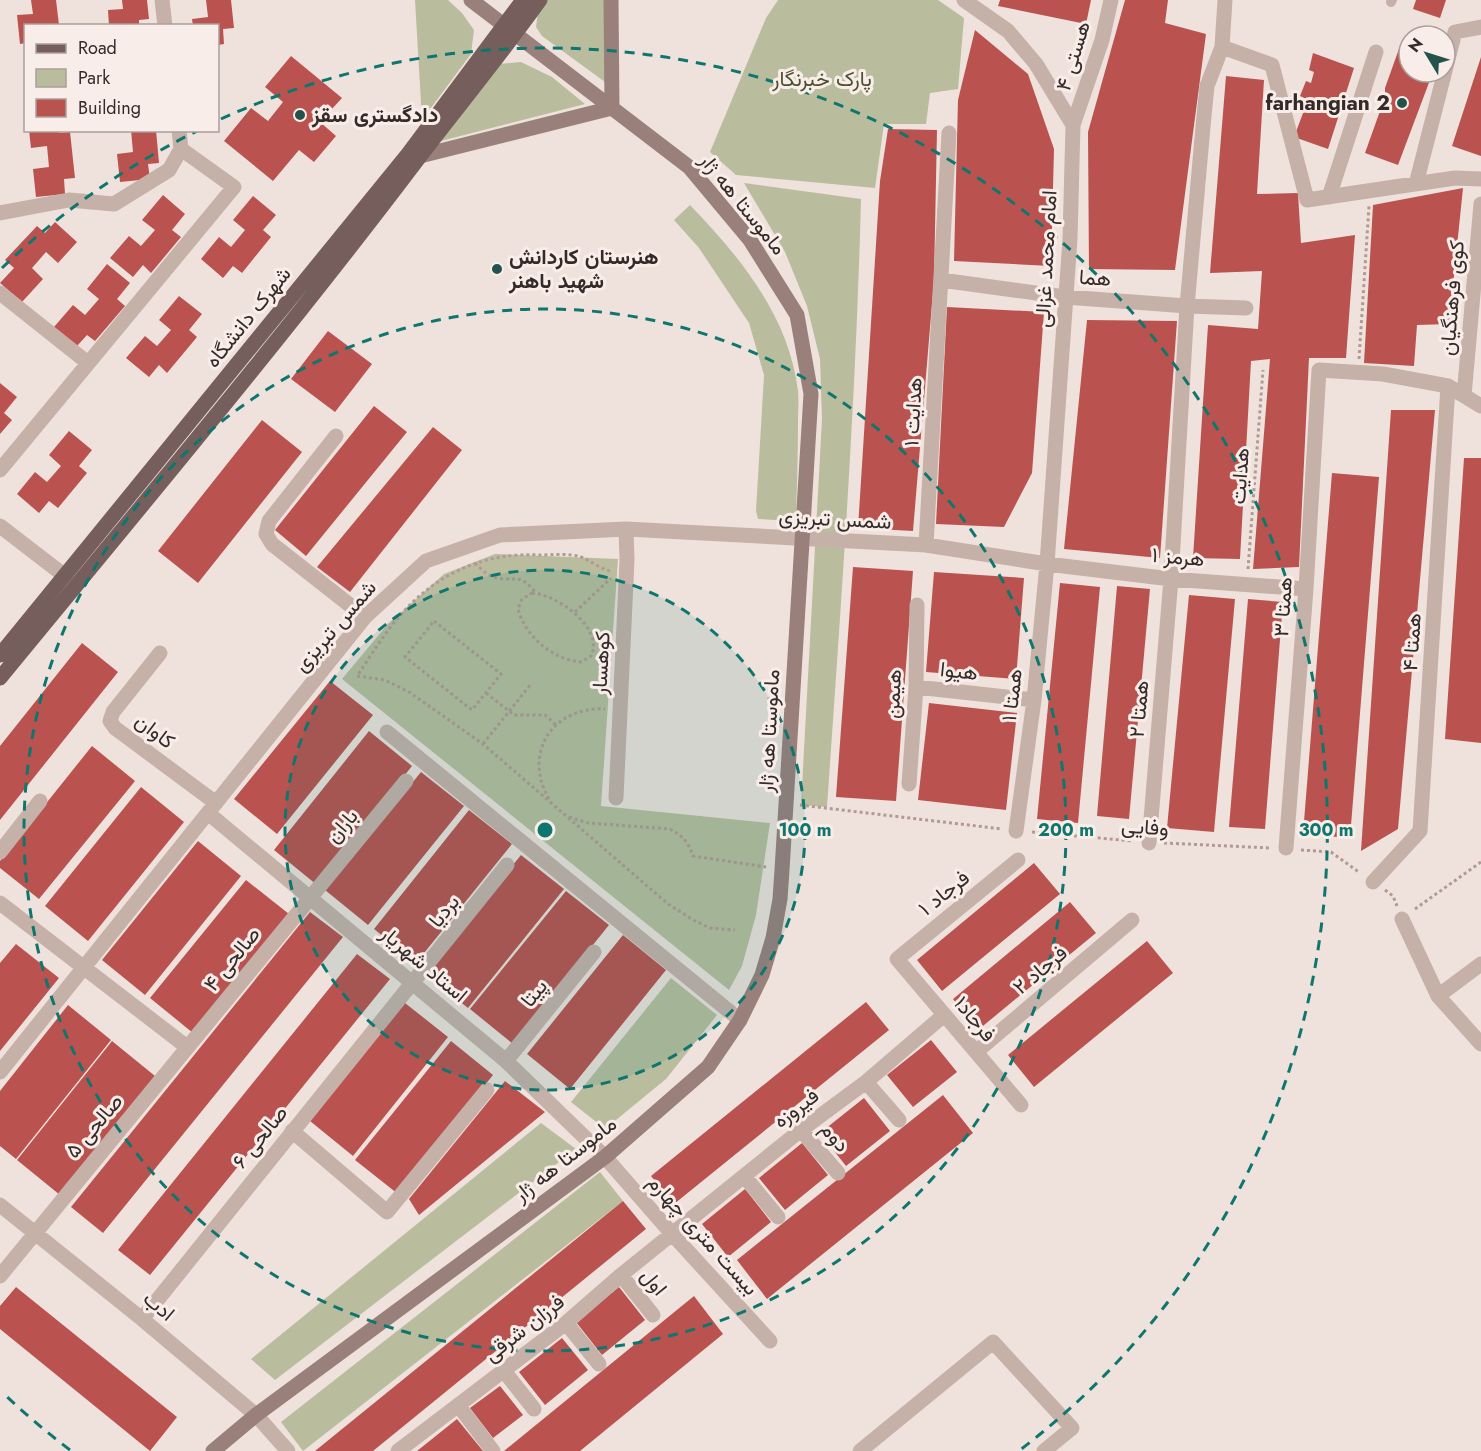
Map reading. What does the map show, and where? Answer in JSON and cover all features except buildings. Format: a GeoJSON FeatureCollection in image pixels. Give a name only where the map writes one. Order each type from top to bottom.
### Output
{"type":"FeatureCollection","features":[{"type":"Feature","properties":{"kind":"main road","name":"ماموستا هه ژار"},"geometry":{"type":"LineString","coordinates":[[213,1451],[256,1415],[605,1157],[708,1066],[740,1020],[762,975],[773,938],[780,899],[811,394],[797,315],[750,240],[689,167],[471,0]]}},
{"type":"Feature","properties":{"kind":"main road","name":"شهرک دانشگاه"},"geometry":{"type":"LineString","coordinates":[[0,656],[414,155],[511,29],[523,0]]}},
{"type":"Feature","properties":{"kind":"main road"},"geometry":{"type":"LineString","coordinates":[[511,29],[540,0]]}},
{"type":"Feature","properties":{"kind":"main road"},"geometry":{"type":"LineString","coordinates":[[0,678],[243,382],[414,155],[612,108],[611,0]]}},
{"type":"Feature","properties":{"kind":"street"},"geometry":{"type":"LineString","coordinates":[[162,0],[165,24]]}},
{"type":"Feature","properties":{"kind":"street"},"geometry":{"type":"LineString","coordinates":[[964,0],[981,5],[1008,31],[1036,64],[1073,125]]}},
{"type":"Feature","properties":{"kind":"street","name":"هستی ۴"},"geometry":{"type":"LineString","coordinates":[[1073,125],[1102,40],[1111,0]]}},
{"type":"Feature","properties":{"kind":"street","name":"همتا ۲"},"geometry":{"type":"LineString","coordinates":[[1149,843],[1171,579],[1186,306],[1207,86],[1222,47],[1225,0]]}},
{"type":"Feature","properties":{"kind":"street"},"geometry":{"type":"LineString","coordinates":[[1416,184],[1454,44],[1455,32],[1481,27]]}},
{"type":"Feature","properties":{"kind":"street"},"geometry":{"type":"LineString","coordinates":[[1222,47],[1272,65],[1307,200],[1455,178],[1481,179]]}},
{"type":"Feature","properties":{"kind":"street"},"geometry":{"type":"LineString","coordinates":[[1329,197],[1376,52]]}},
{"type":"Feature","properties":{"kind":"street","name":"امام محمد غزالی"},"geometry":{"type":"LineString","coordinates":[[1047,564],[1070,238],[1073,125]]}},
{"type":"Feature","properties":{"kind":"street"},"geometry":{"type":"LineString","coordinates":[[0,213],[69,200],[114,204],[169,170],[182,149],[179,132]]}},
{"type":"Feature","properties":{"kind":"street","name":"هدایت ۱"},"geometry":{"type":"LineString","coordinates":[[926,545],[949,133]]}},
{"type":"Feature","properties":{"kind":"street"},"geometry":{"type":"LineString","coordinates":[[0,470],[234,187],[182,149]]}},
{"type":"Feature","properties":{"kind":"street","name":"کوی فرهنگیان"},"geometry":{"type":"LineString","coordinates":[[1464,396],[1481,204]]}},
{"type":"Feature","properties":{"kind":"street","name":"هما"},"geometry":{"type":"LineString","coordinates":[[942,280],[1065,297],[1246,308]]}},
{"type":"Feature","properties":{"kind":"street"},"geometry":{"type":"LineString","coordinates":[[0,293],[88,363]]}},
{"type":"Feature","properties":{"kind":"street","name":"همتا ۳"},"geometry":{"type":"LineString","coordinates":[[1286,848],[1306,589],[1319,370],[1359,372]]}},
{"type":"Feature","properties":{"kind":"street"},"geometry":{"type":"LineString","coordinates":[[1359,372],[1448,386],[1481,406]]}},
{"type":"Feature","properties":{"kind":"street","name":"همتا ۴"},"geometry":{"type":"LineString","coordinates":[[1373,882],[1420,831],[1448,386]]}},
{"type":"Feature","properties":{"kind":"street"},"geometry":{"type":"LineString","coordinates":[[336,436],[269,521],[266,534],[272,544],[365,617]]}},
{"type":"Feature","properties":{"kind":"street"},"geometry":{"type":"LineString","coordinates":[[0,526],[65,576]]}},
{"type":"Feature","properties":{"kind":"street","name":"شمس تبریزی"},"geometry":{"type":"LineString","coordinates":[[0,1072],[365,617],[426,561],[500,535],[626,529],[926,545],[1047,564]]}},
{"type":"Feature","properties":{"kind":"street","name":"کوهسار"},"geometry":{"type":"LineString","coordinates":[[616,798],[627,560],[626,529]]}},
{"type":"Feature","properties":{"kind":"street","name":"هرمز ۱"},"geometry":{"type":"LineString","coordinates":[[1047,564],[1171,579],[1306,589]]}},
{"type":"Feature","properties":{"kind":"street","name":"همتا ۱"},"geometry":{"type":"LineString","coordinates":[[1016,831],[1034,700],[1047,564]]}},
{"type":"Feature","properties":{"kind":"street","name":"هیمن"},"geometry":{"type":"LineString","coordinates":[[909,784],[916,687],[917,605]]}},
{"type":"Feature","properties":{"kind":"street","name":"کاوان"},"geometry":{"type":"LineString","coordinates":[[160,653],[113,712],[110,721],[212,808]]}},
{"type":"Feature","properties":{"kind":"street","name":"هیوا"},"geometry":{"type":"LineString","coordinates":[[916,687],[1034,700]]}},
{"type":"Feature","properties":{"kind":"street"},"geometry":{"type":"LineString","coordinates":[[387,732],[740,1020]]}},
{"type":"Feature","properties":{"kind":"street","name":"باران"},"geometry":{"type":"LineString","coordinates":[[310,897],[406,781]]}},
{"type":"Feature","properties":{"kind":"street"},"geometry":{"type":"LineString","coordinates":[[0,852],[39,801]]}},
{"type":"Feature","properties":{"kind":"street","name":"استاد شهریار"},"geometry":{"type":"LineString","coordinates":[[212,808],[310,897],[506,1061],[605,1157]]}},
{"type":"Feature","properties":{"kind":"street","name":"فرجاد ۱"},"geometry":{"type":"LineString","coordinates":[[897,959],[1018,860]]}},
{"type":"Feature","properties":{"kind":"street","name":"بردیا"},"geometry":{"type":"LineString","coordinates":[[414,982],[507,865]]}},
{"type":"Feature","properties":{"kind":"street","name":"صالحی ۴"},"geometry":{"type":"LineString","coordinates":[[187,1047],[310,897]]}},
{"type":"Feature","properties":{"kind":"street"},"geometry":{"type":"LineString","coordinates":[[0,903],[187,1047]]}},
{"type":"Feature","properties":{"kind":"street"},"geometry":{"type":"LineString","coordinates":[[1402,919],[1438,996],[1481,1044]]}},
{"type":"Feature","properties":{"kind":"street","name":"فرجاد ۲"},"geometry":{"type":"LineString","coordinates":[[976,1053],[1131,920]]}},
{"type":"Feature","properties":{"kind":"street","name":"پیتا"},"geometry":{"type":"LineString","coordinates":[[506,1061],[594,952]]}},
{"type":"Feature","properties":{"kind":"street","name":"فرجاد۱"},"geometry":{"type":"LineString","coordinates":[[897,959],[1021,1105]]}},
{"type":"Feature","properties":{"kind":"street"},"geometry":{"type":"LineString","coordinates":[[1438,996],[1481,964]]}},
{"type":"Feature","properties":{"kind":"street","name":"صالحی ۶"},"geometry":{"type":"LineString","coordinates":[[142,1319],[414,982]]}},
{"type":"Feature","properties":{"kind":"street","name":"فیروزه"},"geometry":{"type":"LineString","coordinates":[[673,1235],[801,1130],[866,1082],[944,1015]]}},
{"type":"Feature","properties":{"kind":"street","name":"صالحی ۵"},"geometry":{"type":"LineString","coordinates":[[0,1276],[187,1047]]}},
{"type":"Feature","properties":{"kind":"street"},"geometry":{"type":"LineString","coordinates":[[866,1082],[899,1120]]}},
{"type":"Feature","properties":{"kind":"street"},"geometry":{"type":"LineString","coordinates":[[292,1131],[387,1212],[487,1089]]}},
{"type":"Feature","properties":{"kind":"street","name":"دوم"},"geometry":{"type":"LineString","coordinates":[[801,1130],[838,1173]]}},
{"type":"Feature","properties":{"kind":"street","name":"بیست متری چهارم"},"geometry":{"type":"LineString","coordinates":[[605,1157],[770,1341]]}},
{"type":"Feature","properties":{"kind":"street"},"geometry":{"type":"LineString","coordinates":[[744,1176],[778,1217]]}},
{"type":"Feature","properties":{"kind":"street","name":"ادب"},"geometry":{"type":"LineString","coordinates":[[0,1205],[142,1319],[256,1415],[288,1451]]}},
{"type":"Feature","properties":{"kind":"street","name":"فرزان شرقی"},"geometry":{"type":"LineString","coordinates":[[400,1451],[566,1323],[621,1275],[673,1235]]}},
{"type":"Feature","properties":{"kind":"street","name":"اول"},"geometry":{"type":"LineString","coordinates":[[621,1275],[653,1315]]}},
{"type":"Feature","properties":{"kind":"street"},"geometry":{"type":"LineString","coordinates":[[566,1323],[599,1364]]}},
{"type":"Feature","properties":{"kind":"street"},"geometry":{"type":"LineString","coordinates":[[860,1451],[993,1342],[1072,1428],[1044,1451]]}},
{"type":"Feature","properties":{"kind":"street"},"geometry":{"type":"LineString","coordinates":[[504,1371],[534,1409]]}},
{"type":"Feature","properties":{"kind":"street"},"geometry":{"type":"LineString","coordinates":[[458,1405],[493,1450]]}},
{"type":"Feature","properties":{"kind":"path"},"geometry":{"type":"LineString","coordinates":[[1359,372],[1370,191]]}},
{"type":"Feature","properties":{"kind":"path","name":"هدایت"},"geometry":{"type":"LineString","coordinates":[[1247,584],[1263,370]]}},
{"type":"Feature","properties":{"kind":"path"},"geometry":{"type":"LineString","coordinates":[[574,612],[617,572],[604,569],[579,556],[524,554],[495,557],[476,563],[438,582],[409,606],[396,620],[357,676],[385,680],[409,692],[483,744],[668,904],[710,928],[735,930]]}},
{"type":"Feature","properties":{"kind":"path"},"geometry":{"type":"LineString","coordinates":[[476,563],[492,577],[518,578],[525,581],[536,593]]}},
{"type":"Feature","properties":{"kind":"path"},"geometry":{"type":"LineString","coordinates":[[536,593],[552,597],[574,612],[588,630],[594,644],[591,656],[581,662],[553,653],[533,637],[520,614],[519,603],[527,595],[536,593]]}},
{"type":"Feature","properties":{"kind":"path"},"geometry":{"type":"LineString","coordinates":[[434,621],[501,674],[486,693],[472,710],[405,657],[434,621]]}},
{"type":"Feature","properties":{"kind":"path"},"geometry":{"type":"LineString","coordinates":[[483,744],[531,684]]}},
{"type":"Feature","properties":{"kind":"path"},"geometry":{"type":"LineString","coordinates":[[486,693],[514,715],[545,715],[556,725]]}},
{"type":"Feature","properties":{"kind":"path","name":"وفایی"},"geometry":{"type":"LineString","coordinates":[[786,803],[1016,831],[1149,843],[1331,852],[1394,896],[1402,919]]}},
{"type":"Feature","properties":{"kind":"path"},"geometry":{"type":"LineString","coordinates":[[1402,919],[1481,862]]}},
{"type":"Feature","properties":{"kind":"green space"},"geometry":{"type":"Polygon","coordinates":[[[415,0],[448,0],[462,13],[474,30],[471,54],[422,120],[415,0]]]}},
{"type":"Feature","properties":{"kind":"green space"},"geometry":{"type":"Polygon","coordinates":[[[547,0],[605,0],[605,82],[542,36],[536,27],[538,12],[547,0]]]}},
{"type":"Feature","properties":{"kind":"green space","name":"پارک خبرنگار"},"geometry":{"type":"Polygon","coordinates":[[[778,0],[938,0],[964,18],[958,89],[930,93],[926,124],[884,124],[875,188],[736,175],[710,152],[766,18],[778,0]]]}},
{"type":"Feature","properties":{"kind":"green space"},"geometry":{"type":"Polygon","coordinates":[[[521,62],[552,77],[585,104],[437,142],[498,64],[521,62]]]}},
{"type":"Feature","properties":{"kind":"green space"},"geometry":{"type":"Polygon","coordinates":[[[744,183],[861,199],[852,427],[827,807],[801,805],[822,419],[820,359],[807,306],[785,252],[744,183]]]}},
{"type":"Feature","properties":{"kind":"green space"},"geometry":{"type":"Polygon","coordinates":[[[690,205],[727,245],[759,289],[773,313],[793,364],[798,395],[798,458],[796,515],[793,521],[758,519],[756,511],[764,375],[749,323],[699,248],[674,220],[690,205]]]}},
{"type":"Feature","properties":{"kind":"green space"},"geometry":{"type":"Polygon","coordinates":[[[495,554],[618,559],[601,806],[770,823],[756,915],[742,966],[729,990],[342,679],[387,625],[444,574],[495,554]]]}},
{"type":"Feature","properties":{"kind":"green space"},"geometry":{"type":"Polygon","coordinates":[[[671,978],[717,1015],[666,1079],[605,1129],[571,1102],[671,978]]]}},
{"type":"Feature","properties":{"kind":"green space"},"geometry":{"type":"Polygon","coordinates":[[[541,1123],[576,1149],[275,1380],[251,1359],[541,1123]]]}},
{"type":"Feature","properties":{"kind":"green space"},"geometry":{"type":"Polygon","coordinates":[[[600,1172],[623,1201],[303,1451],[281,1422],[600,1172]]]}},
{"type":"Feature","properties":{"kind":"place","name":"farhangian 2"},"geometry":{"type":"Point","coordinates":[1402,103]}},
{"type":"Feature","properties":{"kind":"place","name":"دادگستری سقز"},"geometry":{"type":"Point","coordinates":[300,115]}},
{"type":"Feature","properties":{"kind":"place","name":"هنرستان کاردانش شهید باهنر"},"geometry":{"type":"Point","coordinates":[497,269]}}]}
